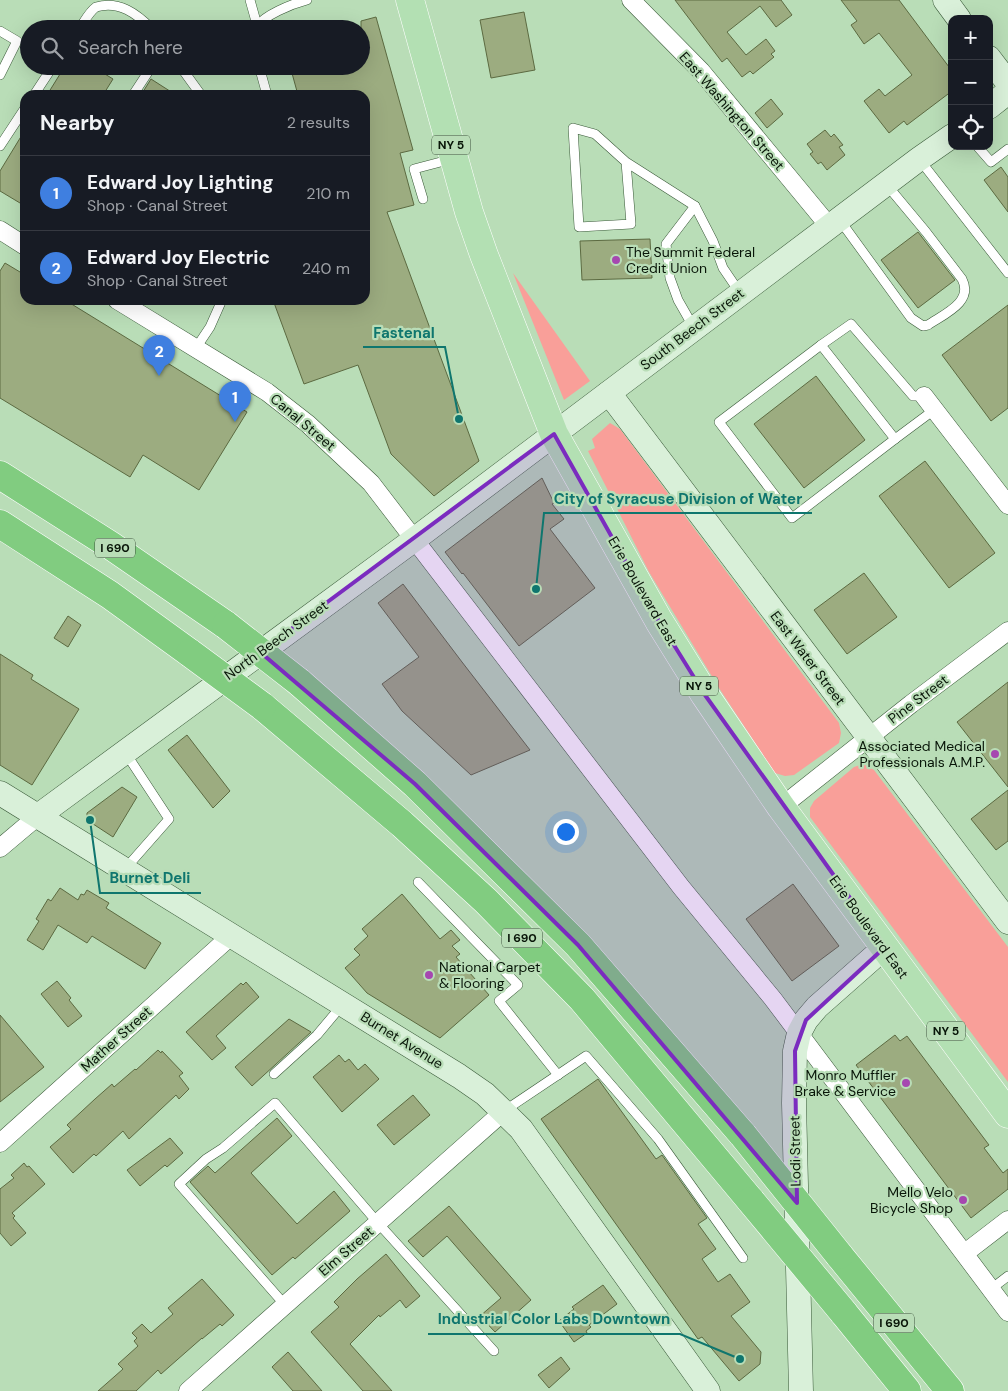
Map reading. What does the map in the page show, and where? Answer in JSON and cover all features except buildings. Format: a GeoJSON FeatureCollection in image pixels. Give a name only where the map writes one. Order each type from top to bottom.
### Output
{"type":"FeatureCollection","features":[{"type":"Feature","properties":{"kind":"highway","name":"I 690"},"geometry":{"type":"LineString","coordinates":[[0,476],[110,544],[226,625],[299,682],[415,784],[578,945],[743,1135],[950,1391]]}},
{"type":"Feature","properties":{"kind":"highway","name":"I 690"},"geometry":{"type":"LineString","coordinates":[[0,524],[110,595],[262,706],[402,824],[493,908],[582,999],[907,1391]]}},
{"type":"Feature","properties":{"kind":"main road","name":"Erie Boulevard East"},"geometry":{"type":"LineString","coordinates":[[410,0],[469,212],[554,434],[659,621],[705,695],[781,806],[1008,1114]]}},
{"type":"Feature","properties":{"kind":"street","name":"East Washington Street"},"geometry":{"type":"LineString","coordinates":[[631,0],[701,71],[834,223]]}},
{"type":"Feature","properties":{"kind":"street"},"geometry":{"type":"LineString","coordinates":[[945,0],[956,15]]}},
{"type":"Feature","properties":{"kind":"street"},"geometry":{"type":"LineString","coordinates":[[991,60],[1008,83]]}},
{"type":"Feature","properties":{"kind":"street"},"geometry":{"type":"LineString","coordinates":[[992,105],[1008,92]]}},
{"type":"Feature","properties":{"kind":"street","name":"South Beech Street"},"geometry":{"type":"LineString","coordinates":[[554,434],[885,184],[948,139]]}},
{"type":"Feature","properties":{"kind":"street"},"geometry":{"type":"LineString","coordinates":[[0,230],[20,243]]}},
{"type":"Feature","properties":{"kind":"street","name":"Canal Street"},"geometry":{"type":"LineString","coordinates":[[125,305],[267,392],[308,424],[371,483],[681,887],[799,1033],[1008,1312]]}},
{"type":"Feature","properties":{"kind":"street","name":"East Water Street"},"geometry":{"type":"LineString","coordinates":[[608,392],[1008,922]]}},
{"type":"Feature","properties":{"kind":"street"},"geometry":{"type":"LineString","coordinates":[[929,403],[1008,505]]}},
{"type":"Feature","properties":{"kind":"street","name":"North Beech Street"},"geometry":{"type":"LineString","coordinates":[[0,848],[38,816],[415,539],[554,434]]}},
{"type":"Feature","properties":{"kind":"street","name":"Pine Street"},"geometry":{"type":"LineString","coordinates":[[781,806],[1008,631]]}},
{"type":"Feature","properties":{"kind":"street","name":"Burnet Avenue"},"geometry":{"type":"LineString","coordinates":[[0,793],[232,935],[485,1094],[521,1129],[708,1391]]}},
{"type":"Feature","properties":{"kind":"street","name":"Mather Street"},"geometry":{"type":"LineString","coordinates":[[0,1143],[232,935]]}},
{"type":"Feature","properties":{"kind":"street","name":"Lodi Street"},"geometry":{"type":"LineString","coordinates":[[801,1391],[794,1103],[795,1051],[799,1033],[806,1020],[817,1007],[885,947]]}},
{"type":"Feature","properties":{"kind":"street","name":"Elm Street"},"geometry":{"type":"LineString","coordinates":[[188,1391],[504,1111]]}},
{"type":"Feature","properties":{"kind":"street"},"geometry":{"type":"LineString","coordinates":[[965,1253],[1008,1220]]}},
{"type":"Feature","properties":{"kind":"lane"},"geometry":{"type":"LineString","coordinates":[[250,0],[254,20]]}},
{"type":"Feature","properties":{"kind":"lane"},"geometry":{"type":"LineString","coordinates":[[265,20],[296,1],[307,0]]}},
{"type":"Feature","properties":{"kind":"lane"},"geometry":{"type":"LineString","coordinates":[[86,20],[95,8],[106,1],[119,1],[131,7],[143,20]]}},
{"type":"Feature","properties":{"kind":"lane"},"geometry":{"type":"LineString","coordinates":[[0,31],[17,41],[0,75]]}},
{"type":"Feature","properties":{"kind":"lane"},"geometry":{"type":"LineString","coordinates":[[37,90],[47,75]]}},
{"type":"Feature","properties":{"kind":"lane"},"geometry":{"type":"LineString","coordinates":[[136,90],[146,75]]}},
{"type":"Feature","properties":{"kind":"lane"},"geometry":{"type":"LineString","coordinates":[[187,75],[197,90]]}},
{"type":"Feature","properties":{"kind":"lane"},"geometry":{"type":"LineString","coordinates":[[261,75],[266,90]]}},
{"type":"Feature","properties":{"kind":"lane"},"geometry":{"type":"LineString","coordinates":[[0,146],[20,116]]}},
{"type":"Feature","properties":{"kind":"lane"},"geometry":{"type":"LineString","coordinates":[[626,162],[631,224],[579,227],[573,128],[594,134],[626,162],[695,206],[713,241],[723,268],[740,293]]}},
{"type":"Feature","properties":{"kind":"lane"},"geometry":{"type":"LineString","coordinates":[[980,150],[991,162],[1008,150]]}},
{"type":"Feature","properties":{"kind":"lane"},"geometry":{"type":"LineString","coordinates":[[423,199],[414,169],[454,158]]}},
{"type":"Feature","properties":{"kind":"lane"},"geometry":{"type":"LineString","coordinates":[[919,159],[1008,273]]}},
{"type":"Feature","properties":{"kind":"lane"},"geometry":{"type":"LineString","coordinates":[[834,223],[916,323],[923,326],[928,325],[960,302],[966,293],[966,287],[962,279],[926,232],[885,184]]}},
{"type":"Feature","properties":{"kind":"lane"},"geometry":{"type":"LineString","coordinates":[[694,328],[678,300],[670,278],[666,244],[695,206]]}},
{"type":"Feature","properties":{"kind":"lane"},"geometry":{"type":"LineString","coordinates":[[196,348],[210,327],[220,305]]}},
{"type":"Feature","properties":{"kind":"lane"},"geometry":{"type":"LineString","coordinates":[[851,324],[912,396],[929,403],[895,439],[792,518],[719,422],[821,345],[851,324]]}},
{"type":"Feature","properties":{"kind":"lane"},"geometry":{"type":"LineString","coordinates":[[821,345],[895,439]]}},
{"type":"Feature","properties":{"kind":"lane"},"geometry":{"type":"LineString","coordinates":[[125,752],[169,819],[125,870]]}},
{"type":"Feature","properties":{"kind":"lane"},"geometry":{"type":"LineString","coordinates":[[418,882],[518,985],[499,1001],[558,1075]]}},
{"type":"Feature","properties":{"kind":"lane"},"geometry":{"type":"LineString","coordinates":[[274,1074],[317,1035],[343,1004]]}},
{"type":"Feature","properties":{"kind":"lane"},"geometry":{"type":"LineString","coordinates":[[504,1111],[586,1056],[658,1139],[743,1258]]}},
{"type":"Feature","properties":{"kind":"lane"},"geometry":{"type":"LineString","coordinates":[[285,1305],[178,1184],[275,1103],[378,1223],[494,1351]]}},
{"type":"Feature","properties":{"kind":"lane"},"geometry":{"type":"LineString","coordinates":[[991,1289],[1008,1276]]}},
{"type":"Feature","properties":{"kind":"highlighted area"},"geometry":{"type":"Polygon","coordinates":[[[554,434],[659,621],[705,695],[885,947],[806,1020],[795,1051],[797,1203],[578,945],[415,784],[260,652],[554,434]]]}},
{"type":"Feature","properties":{"kind":"shaded area"},"geometry":{"type":"Polygon","coordinates":[[[513,273],[590,381],[564,400],[513,273]]]}},
{"type":"Feature","properties":{"kind":"shaded area"},"geometry":{"type":"Polygon","coordinates":[[[610,423],[620,429],[839,723],[841,733],[839,743],[794,775],[785,776],[775,773],[719,688],[649,572],[588,451],[595,448],[592,439],[610,423]]]}},
{"type":"Feature","properties":{"kind":"shaded area"},"geometry":{"type":"Polygon","coordinates":[[[863,764],[874,770],[1008,947],[1008,1082],[810,817],[810,808],[814,801],[854,767],[863,764]]]}},
{"type":"Feature","properties":{"kind":"place","name":"The Summit Federal Credit Union"},"geometry":{"type":"Point","coordinates":[616,260]}},
{"type":"Feature","properties":{"kind":"place","name":"Edward Joy Electric"},"geometry":{"type":"Point","coordinates":[159,376]}},
{"type":"Feature","properties":{"kind":"place","name":"Fastenal"},"geometry":{"type":"Point","coordinates":[459,419]}},
{"type":"Feature","properties":{"kind":"place","name":"Edward Joy Lighting"},"geometry":{"type":"Point","coordinates":[235,422]}},
{"type":"Feature","properties":{"kind":"place","name":"City of Syracuse Division of Water"},"geometry":{"type":"Point","coordinates":[536,589]}},
{"type":"Feature","properties":{"kind":"place","name":"Associated Medical Professionals A.M.P."},"geometry":{"type":"Point","coordinates":[995,754]}},
{"type":"Feature","properties":{"kind":"place","name":"Burnet Deli"},"geometry":{"type":"Point","coordinates":[90,820]}},
{"type":"Feature","properties":{"kind":"place","name":"National Carpet & Flooring"},"geometry":{"type":"Point","coordinates":[429,975]}},
{"type":"Feature","properties":{"kind":"place","name":"Monro Muffler Brake & Service"},"geometry":{"type":"Point","coordinates":[906,1083]}},
{"type":"Feature","properties":{"kind":"place","name":"Mello Velo Bicycle Shop"},"geometry":{"type":"Point","coordinates":[963,1200]}},
{"type":"Feature","properties":{"kind":"place","name":"Industrial Color Labs Downtown"},"geometry":{"type":"Point","coordinates":[740,1359]}}]}
